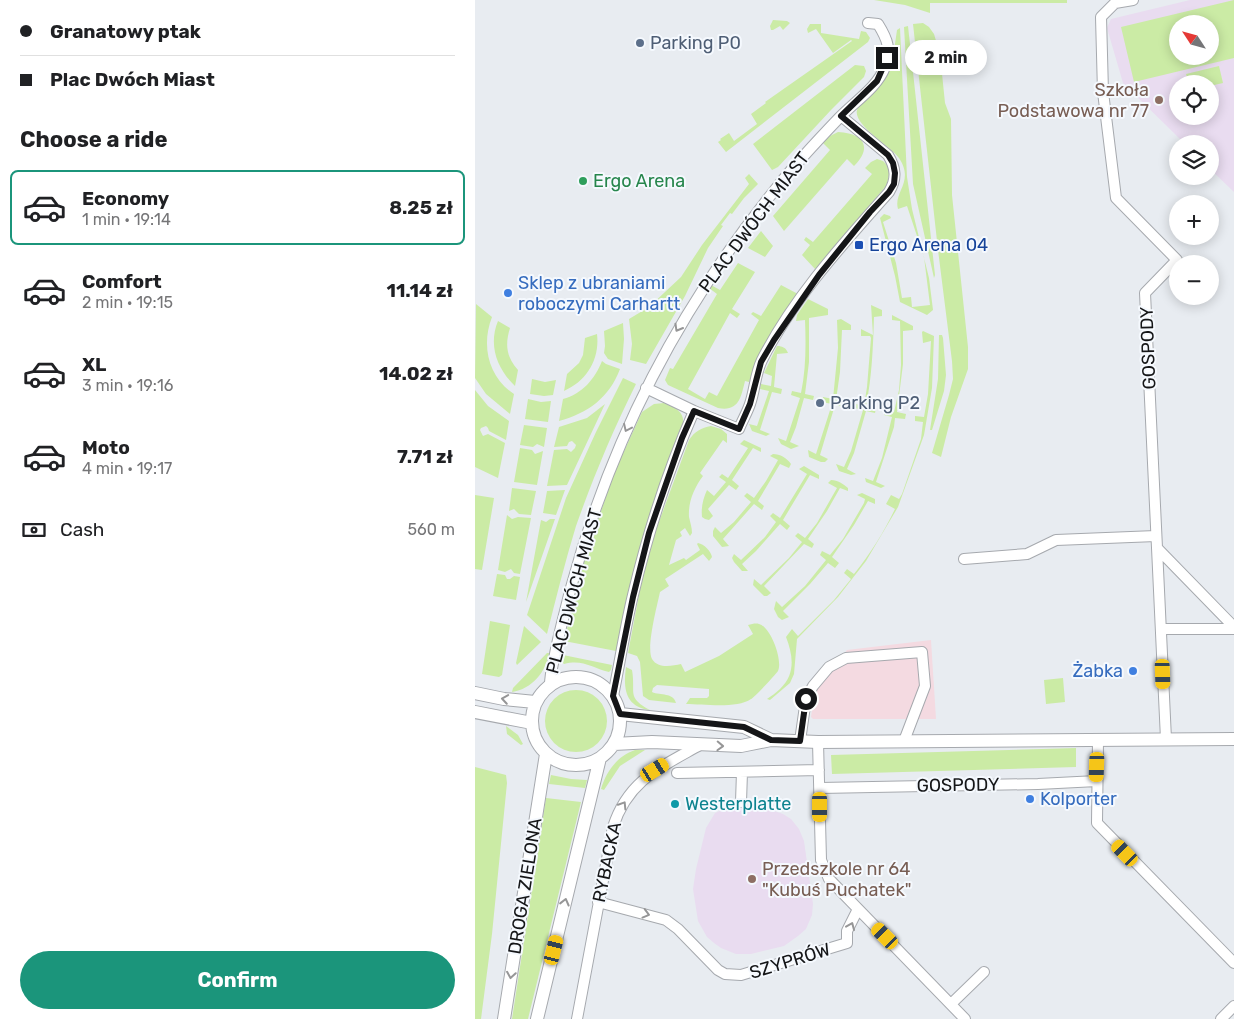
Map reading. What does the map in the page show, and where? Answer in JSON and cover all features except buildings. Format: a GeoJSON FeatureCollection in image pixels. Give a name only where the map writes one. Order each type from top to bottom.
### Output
{"type":"FeatureCollection","features":[{"type":"Feature","properties":{"kind":"street","name":"GOSPODY"},"geometry":{"type":"LineString","coordinates":[[1133,0],[1115,3],[1101,17],[1103,92],[1116,198],[1177,260],[1145,293],[1166,739]]}},
{"type":"Feature","properties":{"kind":"street","name":"PLAC DWÓCH MIAST"},"geometry":{"type":"LineString","coordinates":[[550,684],[559,635],[578,561],[610,468],[646,388],[691,306],[726,254],[799,160],[877,81],[887,58],[887,37],[879,24],[868,23]]}},
{"type":"Feature","properties":{"kind":"street"},"geometry":{"type":"LineString","coordinates":[[646,388],[694,411],[739,429],[750,404],[758,372],[766,352],[819,275],[894,184],[895,173],[893,163],[888,155],[841,116]]}},
{"type":"Feature","properties":{"kind":"street"},"geometry":{"type":"LineString","coordinates":[[613,696],[633,597],[649,533],[682,438],[694,411]]}},
{"type":"Feature","properties":{"kind":"street"},"geometry":{"type":"LineString","coordinates":[[964,559],[1027,554],[1056,540],[1156,536]]}},
{"type":"Feature","properties":{"kind":"street"},"geometry":{"type":"LineString","coordinates":[[1157,548],[1234,628]]}},
{"type":"Feature","properties":{"kind":"street"},"geometry":{"type":"LineString","coordinates":[[1162,629],[1234,628]]}},
{"type":"Feature","properties":{"kind":"street"},"geometry":{"type":"LineString","coordinates":[[800,741],[806,699],[813,686],[829,667],[846,658],[922,652],[925,686],[904,741]]}},
{"type":"Feature","properties":{"kind":"street"},"geometry":{"type":"LineString","coordinates":[[584,677],[603,686],[613,696],[620,714],[618,735],[614,744],[600,758],[590,763],[578,765],[561,762],[546,754],[539,745],[534,734],[532,712],[535,702],[550,684],[563,678],[584,677]]}},
{"type":"Feature","properties":{"kind":"street"},"geometry":{"type":"LineString","coordinates":[[475,693],[504,699],[535,702]]}},
{"type":"Feature","properties":{"kind":"street"},"geometry":{"type":"LineString","coordinates":[[475,712],[532,723]]}},
{"type":"Feature","properties":{"kind":"street"},"geometry":{"type":"LineString","coordinates":[[620,714],[744,727],[771,740]]}},
{"type":"Feature","properties":{"kind":"street"},"geometry":{"type":"LineString","coordinates":[[614,744],[652,742],[741,746],[771,740],[819,742],[1234,739]]}},
{"type":"Feature","properties":{"kind":"street"},"geometry":{"type":"LineString","coordinates":[[1098,740],[1096,819],[1099,827],[1234,963]]}},
{"type":"Feature","properties":{"kind":"street"},"geometry":{"type":"LineString","coordinates":[[819,742],[821,860],[829,879],[965,1019]]}},
{"type":"Feature","properties":{"kind":"street","name":"RYBACKA"},"geometry":{"type":"LineString","coordinates":[[577,1019],[598,902],[617,815],[645,777],[700,745]]}},
{"type":"Feature","properties":{"kind":"street","name":"DROGA ZIELONA"},"geometry":{"type":"LineString","coordinates":[[504,1019],[546,754]]}},
{"type":"Feature","properties":{"kind":"street"},"geometry":{"type":"LineString","coordinates":[[537,1019],[600,758]]}},
{"type":"Feature","properties":{"kind":"street"},"geometry":{"type":"LineString","coordinates":[[677,773],[819,770]]}},
{"type":"Feature","properties":{"kind":"street"},"geometry":{"type":"LineString","coordinates":[[741,772],[741,802]]}},
{"type":"Feature","properties":{"kind":"street","name":"GOSPODY"},"geometry":{"type":"LineString","coordinates":[[820,788],[1038,784],[1097,781]]}},
{"type":"Feature","properties":{"kind":"street","name":"SZYPRÓW"},"geometry":{"type":"LineString","coordinates":[[598,902],[666,920],[678,929],[718,970],[725,974],[741,975],[847,943],[847,931],[859,909]]}},
{"type":"Feature","properties":{"kind":"street"},"geometry":{"type":"LineString","coordinates":[[951,1004],[984,972]]}},
{"type":"Feature","properties":{"kind":"street"},"geometry":{"type":"LineString","coordinates":[[1221,1019],[1234,1006]]}},
{"type":"Feature","properties":{"kind":"shaded area","name":"Szkoła Podstawowa nr 77"},"geometry":{"type":"Polygon","coordinates":[[[1190,0],[1234,0],[1234,192],[1219,178],[1219,135],[1176,135],[1123,83],[1107,28],[1111,19],[1190,0]]]}},
{"type":"Feature","properties":{"kind":"shaded area"},"geometry":{"type":"Polygon","coordinates":[[[931,640],[936,719],[813,719],[811,717],[815,690],[847,650],[931,640]]]}},
{"type":"Feature","properties":{"kind":"shaded area","name":"Przedszkole nr 64 \"Kubuś Puchatek\""},"geometry":{"type":"Polygon","coordinates":[[[734,805],[762,807],[783,814],[791,819],[799,829],[804,841],[813,904],[812,915],[806,929],[798,936],[784,946],[751,954],[736,954],[721,948],[707,937],[698,921],[693,889],[706,828],[715,813],[734,805]]]}},
{"type":"Feature","properties":{"kind":"green space"},"geometry":{"type":"Polygon","coordinates":[[[874,0],[1067,0],[1067,3],[930,3],[930,13],[905,5],[874,0]]]}},
{"type":"Feature","properties":{"kind":"green space"},"geometry":{"type":"Polygon","coordinates":[[[1234,0],[1234,58],[1219,62],[1219,15],[1171,15],[1234,0]]]}},
{"type":"Feature","properties":{"kind":"green space"},"geometry":{"type":"Polygon","coordinates":[[[1169,16],[1169,65],[1205,65],[1134,82],[1121,27],[1169,16]]]}},
{"type":"Feature","properties":{"kind":"green space"},"geometry":{"type":"Polygon","coordinates":[[[773,20],[790,23],[783,30],[780,26],[771,30],[770,26],[773,20]]]}},
{"type":"Feature","properties":{"kind":"green space"},"geometry":{"type":"Polygon","coordinates":[[[923,23],[934,34],[940,54],[945,103],[951,119],[952,195],[968,347],[968,369],[951,417],[941,457],[932,453],[953,379],[913,24],[923,23]]]}},
{"type":"Feature","properties":{"kind":"green space"},"geometry":{"type":"Polygon","coordinates":[[[810,24],[821,24],[821,33],[859,39],[861,31],[866,32],[870,38],[868,42],[726,152],[718,142],[720,139],[729,133],[734,141],[757,124],[751,114],[765,102],[852,41],[833,53],[816,29],[808,33],[807,29],[810,24]]]}},
{"type":"Feature","properties":{"kind":"green space"},"geometry":{"type":"Polygon","coordinates":[[[908,26],[934,278],[913,184],[904,27],[908,26]]]}},
{"type":"Feature","properties":{"kind":"green space"},"geometry":{"type":"Polygon","coordinates":[[[900,28],[907,177],[912,209],[923,255],[907,206],[898,209],[898,197],[905,174],[903,166],[899,158],[866,129],[857,116],[859,107],[876,91],[886,75],[892,60],[897,30],[900,28]]]}},
{"type":"Feature","properties":{"kind":"green space"},"geometry":{"type":"Polygon","coordinates":[[[855,65],[864,66],[866,71],[864,77],[778,167],[772,170],[753,144],[855,65]]]}},
{"type":"Feature","properties":{"kind":"green space"},"geometry":{"type":"Polygon","coordinates":[[[1219,66],[1223,83],[1219,84],[1219,75],[1186,74],[1219,66]]]}},
{"type":"Feature","properties":{"kind":"green space"},"geometry":{"type":"Polygon","coordinates":[[[838,132],[853,135],[863,142],[864,147],[860,159],[854,166],[847,159],[784,231],[773,216],[830,150],[823,143],[830,136],[838,132]]]}},
{"type":"Feature","properties":{"kind":"green space"},"geometry":{"type":"Polygon","coordinates":[[[877,159],[883,161],[889,170],[886,186],[815,269],[802,255],[810,245],[804,240],[806,237],[813,242],[872,174],[865,168],[877,159]]]}},
{"type":"Feature","properties":{"kind":"green space"},"geometry":{"type":"Polygon","coordinates":[[[749,174],[758,184],[721,225],[723,226],[708,248],[685,296],[646,364],[630,360],[632,344],[629,319],[649,307],[681,277],[702,245],[749,184],[745,178],[749,174]]]}},
{"type":"Feature","properties":{"kind":"green space"},"geometry":{"type":"Polygon","coordinates":[[[884,214],[891,218],[883,222],[896,263],[902,298],[911,297],[912,307],[930,305],[924,258],[929,278],[933,310],[927,315],[900,302],[880,218],[884,214]]]}},
{"type":"Feature","properties":{"kind":"green space"},"geometry":{"type":"Polygon","coordinates":[[[761,231],[773,246],[765,257],[748,248],[761,231]]]}},
{"type":"Feature","properties":{"kind":"green space"},"geometry":{"type":"Polygon","coordinates":[[[738,263],[755,272],[732,309],[740,314],[737,318],[730,313],[688,389],[705,399],[709,392],[717,396],[759,320],[751,314],[753,312],[761,316],[781,285],[798,294],[756,360],[749,382],[745,381],[738,402],[731,408],[725,409],[718,408],[668,385],[665,380],[670,368],[673,369],[717,294],[709,288],[711,285],[720,290],[738,263]]]}},
{"type":"Feature","properties":{"kind":"green space"},"geometry":{"type":"Polygon","coordinates":[[[808,299],[828,309],[828,315],[809,318],[809,362],[805,394],[814,396],[813,400],[804,398],[790,442],[799,446],[791,449],[781,444],[778,438],[786,441],[800,398],[791,395],[792,391],[801,393],[805,357],[805,320],[796,321],[797,315],[808,299]]]}},
{"type":"Feature","properties":{"kind":"green space"},"geometry":{"type":"Polygon","coordinates":[[[476,304],[492,317],[487,338],[489,360],[498,379],[514,394],[510,414],[486,394],[475,378],[476,304]]]}},
{"type":"Feature","properties":{"kind":"green space"},"geometry":{"type":"Polygon","coordinates":[[[871,305],[882,310],[882,316],[874,317],[873,351],[866,406],[876,408],[875,413],[866,411],[854,453],[847,469],[856,474],[851,475],[839,471],[836,464],[844,467],[851,451],[863,410],[854,408],[856,404],[864,406],[871,338],[870,336],[861,336],[861,329],[873,335],[871,305]]]}},
{"type":"Feature","properties":{"kind":"green space"},"geometry":{"type":"Polygon","coordinates":[[[892,315],[913,326],[913,330],[903,331],[903,364],[897,412],[906,414],[905,419],[895,418],[894,427],[876,482],[885,486],[881,488],[866,482],[865,478],[873,481],[882,458],[892,417],[884,415],[885,410],[894,412],[899,390],[901,365],[900,321],[892,320],[892,315]]]}},
{"type":"Feature","properties":{"kind":"green space"},"geometry":{"type":"Polygon","coordinates":[[[841,319],[851,325],[851,330],[842,330],[840,372],[836,400],[846,402],[844,407],[835,405],[820,455],[828,459],[825,462],[821,462],[809,457],[808,450],[816,454],[832,404],[822,402],[823,397],[833,399],[838,348],[837,320],[841,319]]]}},
{"type":"Feature","properties":{"kind":"green space"},"geometry":{"type":"Polygon","coordinates":[[[498,321],[510,328],[507,339],[508,350],[511,360],[518,370],[515,386],[503,372],[496,356],[494,339],[498,321]]]}},
{"type":"Feature","properties":{"kind":"green space"},"geometry":{"type":"Polygon","coordinates":[[[623,323],[622,364],[608,359],[604,353],[604,331],[623,323]]]}},
{"type":"Feature","properties":{"kind":"green space"},"geometry":{"type":"Polygon","coordinates":[[[923,331],[934,336],[932,388],[924,435],[898,507],[866,561],[838,597],[797,639],[794,674],[790,683],[770,700],[767,699],[785,683],[791,671],[791,657],[786,637],[792,629],[798,636],[834,600],[851,579],[844,573],[847,569],[854,574],[886,526],[895,509],[886,504],[891,495],[899,499],[902,494],[921,439],[923,422],[915,421],[915,416],[924,417],[928,394],[931,341],[923,343],[923,331]]]}},
{"type":"Feature","properties":{"kind":"green space"},"geometry":{"type":"Polygon","coordinates":[[[597,334],[596,352],[590,368],[579,381],[564,391],[567,374],[579,363],[583,355],[585,338],[597,334]]]}},
{"type":"Feature","properties":{"kind":"green space"},"geometry":{"type":"Polygon","coordinates":[[[939,335],[942,335],[943,338],[946,375],[944,391],[932,430],[930,430],[938,379],[939,335]]]}},
{"type":"Feature","properties":{"kind":"green space"},"geometry":{"type":"Polygon","coordinates":[[[777,346],[781,346],[788,353],[777,354],[774,387],[782,389],[781,394],[772,392],[760,430],[770,434],[766,436],[752,431],[749,424],[757,426],[769,391],[760,389],[761,384],[771,386],[772,376],[764,373],[777,346]]]}},
{"type":"Feature","properties":{"kind":"green space"},"geometry":{"type":"Polygon","coordinates":[[[602,361],[620,369],[610,388],[604,396],[588,409],[559,421],[563,399],[582,390],[592,380],[602,361]]]}},
{"type":"Feature","properties":{"kind":"green space"},"geometry":{"type":"Polygon","coordinates":[[[623,378],[636,384],[604,454],[576,526],[547,634],[527,615],[566,498],[623,378]]]}},
{"type":"Feature","properties":{"kind":"green space"},"geometry":{"type":"Polygon","coordinates":[[[532,379],[545,382],[556,380],[553,395],[530,394],[532,379]]]}},
{"type":"Feature","properties":{"kind":"green space"},"geometry":{"type":"Polygon","coordinates":[[[475,390],[488,406],[509,421],[506,440],[489,431],[486,426],[480,430],[483,436],[488,434],[505,443],[498,478],[475,467],[475,390]]]}},
{"type":"Feature","properties":{"kind":"green space"},"geometry":{"type":"Polygon","coordinates":[[[528,399],[541,402],[551,401],[548,422],[525,419],[528,399]]]}},
{"type":"Feature","properties":{"kind":"green space"},"geometry":{"type":"Polygon","coordinates":[[[664,403],[681,413],[683,425],[643,536],[628,593],[616,651],[564,641],[583,564],[614,473],[642,412],[654,404],[664,403]]]}},
{"type":"Feature","properties":{"kind":"green space"},"geometry":{"type":"Polygon","coordinates":[[[605,404],[567,485],[547,486],[554,450],[567,449],[571,452],[576,445],[572,441],[567,446],[554,447],[559,427],[587,418],[605,404]]]}},
{"type":"Feature","properties":{"kind":"green space"},"geometry":{"type":"Polygon","coordinates":[[[524,425],[547,428],[544,447],[537,444],[533,447],[520,445],[524,425]]]}},
{"type":"Feature","properties":{"kind":"green space"},"geometry":{"type":"Polygon","coordinates":[[[711,426],[721,429],[727,434],[727,443],[723,440],[700,473],[703,476],[694,490],[689,506],[692,533],[690,536],[685,528],[680,532],[682,536],[676,540],[669,565],[684,558],[686,560],[700,550],[698,543],[707,548],[712,557],[709,561],[703,554],[665,579],[669,586],[660,592],[651,637],[650,654],[652,659],[661,666],[681,664],[685,672],[719,656],[753,634],[748,625],[759,624],[768,631],[775,645],[779,660],[778,671],[753,698],[737,704],[686,704],[690,698],[707,698],[709,696],[709,689],[657,685],[653,688],[652,692],[672,697],[676,703],[649,700],[643,696],[640,662],[637,656],[628,653],[642,579],[656,530],[689,440],[699,430],[711,426]]]}},
{"type":"Feature","properties":{"kind":"green space"},"geometry":{"type":"Polygon","coordinates":[[[744,440],[761,448],[761,452],[753,448],[732,480],[739,486],[736,490],[729,485],[708,509],[713,516],[709,520],[705,519],[702,517],[702,510],[707,490],[714,496],[726,482],[719,477],[722,474],[728,478],[748,448],[740,444],[744,440]]]}},
{"type":"Feature","properties":{"kind":"green space"},"geometry":{"type":"Polygon","coordinates":[[[520,448],[532,450],[535,454],[543,451],[537,485],[514,482],[520,448]]]}},
{"type":"Feature","properties":{"kind":"green space"},"geometry":{"type":"Polygon","coordinates":[[[773,454],[787,460],[791,464],[789,468],[780,464],[758,501],[764,506],[762,510],[754,504],[723,539],[729,546],[722,547],[713,536],[715,527],[721,533],[734,522],[751,502],[744,496],[747,493],[754,498],[766,481],[778,460],[770,456],[773,454]]]}},
{"type":"Feature","properties":{"kind":"green space"},"geometry":{"type":"Polygon","coordinates":[[[804,466],[819,475],[819,479],[810,475],[783,520],[790,526],[787,530],[780,524],[742,564],[748,571],[742,571],[732,558],[734,554],[741,560],[765,537],[776,522],[770,516],[773,513],[780,518],[807,474],[799,469],[804,466]]]}},
{"type":"Feature","properties":{"kind":"green space"},"geometry":{"type":"Polygon","coordinates":[[[831,480],[842,484],[848,488],[848,491],[840,488],[808,539],[814,544],[812,548],[804,544],[764,586],[771,593],[764,596],[753,585],[754,579],[761,585],[789,558],[802,542],[795,536],[798,533],[805,538],[817,523],[837,488],[828,483],[831,480]]]}},
{"type":"Feature","properties":{"kind":"green space"},"geometry":{"type":"Polygon","coordinates":[[[512,488],[536,491],[531,515],[519,514],[514,509],[509,511],[512,488]]]}},
{"type":"Feature","properties":{"kind":"green space"},"geometry":{"type":"Polygon","coordinates":[[[565,490],[556,515],[543,513],[547,491],[565,490]]]}},
{"type":"Feature","properties":{"kind":"green space"},"geometry":{"type":"Polygon","coordinates":[[[862,493],[875,499],[875,504],[868,501],[832,557],[839,563],[835,568],[828,563],[783,611],[789,617],[782,620],[774,609],[776,601],[782,607],[805,586],[826,560],[820,555],[822,551],[830,555],[843,539],[864,503],[865,499],[857,495],[862,493]]]}},
{"type":"Feature","properties":{"kind":"green space"},"geometry":{"type":"Polygon","coordinates":[[[475,495],[494,498],[482,570],[475,569],[475,495]]]}},
{"type":"Feature","properties":{"kind":"green space"},"geometry":{"type":"Polygon","coordinates":[[[507,515],[512,519],[518,517],[531,518],[520,574],[514,573],[511,569],[505,572],[498,570],[507,515]]]}},
{"type":"Feature","properties":{"kind":"green space"},"geometry":{"type":"Polygon","coordinates":[[[550,519],[555,519],[526,602],[541,520],[546,522],[550,519]]]}},
{"type":"Feature","properties":{"kind":"green space"},"geometry":{"type":"Polygon","coordinates":[[[497,574],[505,575],[507,579],[514,576],[520,577],[516,600],[493,596],[497,574]]]}},
{"type":"Feature","properties":{"kind":"green space"},"geometry":{"type":"Polygon","coordinates":[[[490,621],[510,625],[502,675],[499,677],[482,674],[490,621]]]}},
{"type":"Feature","properties":{"kind":"green space"},"geometry":{"type":"Polygon","coordinates":[[[524,626],[541,642],[517,665],[516,663],[524,626]]]}},
{"type":"Feature","properties":{"kind":"green space"},"geometry":{"type":"Polygon","coordinates":[[[549,653],[545,667],[537,679],[526,687],[512,692],[513,688],[549,653]]]}},
{"type":"Feature","properties":{"kind":"green space"},"geometry":{"type":"Polygon","coordinates":[[[563,655],[612,665],[611,670],[609,672],[577,663],[564,664],[562,662],[563,655]]]}},
{"type":"Feature","properties":{"kind":"green space"},"geometry":{"type":"Polygon","coordinates":[[[626,667],[632,670],[633,694],[635,698],[650,710],[635,705],[627,695],[625,682],[626,667]]]}},
{"type":"Feature","properties":{"kind":"green space"},"geometry":{"type":"Polygon","coordinates":[[[1063,678],[1065,702],[1046,704],[1044,680],[1063,678]]]}},
{"type":"Feature","properties":{"kind":"green space"},"geometry":{"type":"Polygon","coordinates":[[[576,690],[588,692],[598,699],[605,709],[607,721],[605,733],[598,743],[588,750],[576,752],[564,750],[554,743],[547,733],[545,721],[547,709],[554,699],[564,692],[576,690]]]}},
{"type":"Feature","properties":{"kind":"green space"},"geometry":{"type":"Polygon","coordinates":[[[506,726],[518,735],[523,744],[521,745],[507,734],[506,726]]]}},
{"type":"Feature","properties":{"kind":"green space"},"geometry":{"type":"Polygon","coordinates":[[[1076,748],[1076,767],[832,774],[831,755],[1076,748]]]}},
{"type":"Feature","properties":{"kind":"green space"},"geometry":{"type":"Polygon","coordinates":[[[635,750],[645,750],[620,766],[604,790],[601,789],[613,765],[623,756],[635,750]]]}},
{"type":"Feature","properties":{"kind":"green space"},"geometry":{"type":"Polygon","coordinates":[[[475,767],[506,775],[507,783],[492,934],[481,1019],[475,1019],[475,767]]]}},
{"type":"Feature","properties":{"kind":"green space"},"geometry":{"type":"Polygon","coordinates":[[[551,775],[587,780],[585,788],[549,784],[551,775]]]}},
{"type":"Feature","properties":{"kind":"green space"},"geometry":{"type":"Polygon","coordinates":[[[546,798],[581,802],[528,1019],[512,1019],[546,798]]]}},
{"type":"Feature","properties":{"kind":"place","name":"Parking P0"},"geometry":{"type":"Point","coordinates":[640,43]}},
{"type":"Feature","properties":{"kind":"place","name":"Szkoła Podstawowa nr 77"},"geometry":{"type":"Point","coordinates":[1159,100]}},
{"type":"Feature","properties":{"kind":"place","name":"Ergo Arena"},"geometry":{"type":"Point","coordinates":[583,181]}},
{"type":"Feature","properties":{"kind":"place","name":"Ergo Arena 04"},"geometry":{"type":"Point","coordinates":[859,245]}},
{"type":"Feature","properties":{"kind":"place","name":"Sklep z ubraniami roboczymi Carhartt"},"geometry":{"type":"Point","coordinates":[508,293]}},
{"type":"Feature","properties":{"kind":"place","name":"Parking P2"},"geometry":{"type":"Point","coordinates":[820,403]}},
{"type":"Feature","properties":{"kind":"place","name":"Żabka"},"geometry":{"type":"Point","coordinates":[1133,671]}},
{"type":"Feature","properties":{"kind":"place","name":"Kolporter"},"geometry":{"type":"Point","coordinates":[1030,799]}},
{"type":"Feature","properties":{"kind":"place","name":"Westerplatte"},"geometry":{"type":"Point","coordinates":[675,804]}},
{"type":"Feature","properties":{"kind":"place","name":"Przedszkole nr 64 \"Kubuś Puchatek\""},"geometry":{"type":"Point","coordinates":[752,879]}},
{"type":"Feature","properties":{"kind":"route"},"geometry":{"type":"LineString","coordinates":[[806,699],[800,741],[771,740],[744,727],[620,714],[613,696],[633,597],[649,533],[682,438],[694,411],[739,429],[750,404],[761,362],[766,352],[819,275],[894,184],[895,173],[893,163],[888,155],[841,116],[877,81],[884,69],[887,58]]}}]}
